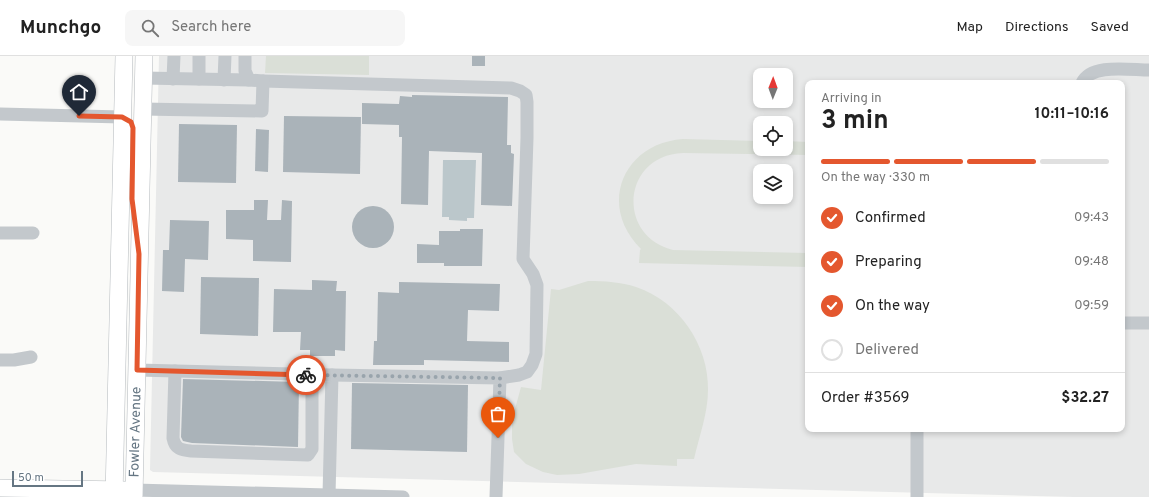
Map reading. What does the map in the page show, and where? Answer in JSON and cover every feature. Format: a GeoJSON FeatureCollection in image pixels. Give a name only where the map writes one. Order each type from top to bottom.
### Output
{"type":"FeatureCollection","features":[{"type":"Feature","properties":{"kind":"main road","name":"Fowler Avenue"},"geometry":{"type":"LineString","coordinates":[[114,493],[124,56]]}},
{"type":"Feature","properties":{"kind":"main road"},"geometry":{"type":"LineString","coordinates":[[132,56],[131,93],[134,101],[142,109]]}},
{"type":"Feature","properties":{"kind":"main road","name":"Fowler Avenue"},"geometry":{"type":"LineString","coordinates":[[134,494],[144,56]]}},
{"type":"Feature","properties":{"kind":"main road"},"geometry":{"type":"LineString","coordinates":[[122,117],[131,122],[133,128],[132,199],[139,254]]}},
{"type":"Feature","properties":{"kind":"main road"},"geometry":{"type":"LineString","coordinates":[[0,488],[134,494]]}},
{"type":"Feature","properties":{"kind":"street"},"geometry":{"type":"LineString","coordinates":[[173,79],[174,56]]}},
{"type":"Feature","properties":{"kind":"street"},"geometry":{"type":"LineString","coordinates":[[199,79],[200,56]]}},
{"type":"Feature","properties":{"kind":"street"},"geometry":{"type":"LineString","coordinates":[[224,80],[225,56]]}},
{"type":"Feature","properties":{"kind":"street"},"geometry":{"type":"LineString","coordinates":[[245,56],[245,71],[249,80]]}},
{"type":"Feature","properties":{"kind":"street"},"geometry":{"type":"LineString","coordinates":[[1084,80],[1094,72],[1103,69],[1149,70]]}},
{"type":"Feature","properties":{"kind":"street"},"geometry":{"type":"LineString","coordinates":[[137,370],[500,378],[527,372],[532,365],[536,354],[537,285],[533,274],[523,259],[527,138],[526,95],[511,88],[143,78]]}},
{"type":"Feature","properties":{"kind":"street"},"geometry":{"type":"LineString","coordinates":[[142,109],[262,111],[263,81]]}},
{"type":"Feature","properties":{"kind":"street"},"geometry":{"type":"LineString","coordinates":[[0,114],[122,117]]}},
{"type":"Feature","properties":{"kind":"street"},"geometry":{"type":"LineString","coordinates":[[0,232],[33,233]]}},
{"type":"Feature","properties":{"kind":"street"},"geometry":{"type":"LineString","coordinates":[[1125,323],[1149,323]]}},
{"type":"Feature","properties":{"kind":"street"},"geometry":{"type":"LineString","coordinates":[[0,360],[14,360],[31,357]]}},
{"type":"Feature","properties":{"kind":"street"},"geometry":{"type":"LineString","coordinates":[[174,371],[173,438],[174,444],[177,448],[191,451],[308,455],[312,449],[312,375]]}},
{"type":"Feature","properties":{"kind":"street"},"geometry":{"type":"LineString","coordinates":[[329,495],[332,375]]}},
{"type":"Feature","properties":{"kind":"street"},"geometry":{"type":"LineString","coordinates":[[496,497],[500,378]]}},
{"type":"Feature","properties":{"kind":"street"},"geometry":{"type":"LineString","coordinates":[[917,432],[917,497]]}},
{"type":"Feature","properties":{"kind":"street"},"geometry":{"type":"LineString","coordinates":[[134,494],[403,497]]}},
{"type":"Feature","properties":{"kind":"shaded area"},"geometry":{"type":"Polygon","coordinates":[[[159,56],[1149,56],[1149,497],[1074,497],[153,472],[150,470],[159,56]]]}},
{"type":"Feature","properties":{"kind":"shaded area"},"geometry":{"type":"Polygon","coordinates":[[[266,56],[369,56],[369,75],[265,73],[266,56]]]}},
{"type":"Feature","properties":{"kind":"shaded area"},"geometry":{"type":"Polygon","coordinates":[[[683,139],[753,141],[753,154],[683,153],[663,157],[648,167],[638,181],[634,197],[635,213],[642,229],[654,242],[673,250],[805,253],[805,267],[639,263],[641,249],[628,232],[621,214],[619,196],[623,179],[632,164],[645,152],[662,143],[683,139]]]}},
{"type":"Feature","properties":{"kind":"shaded area"},"geometry":{"type":"Polygon","coordinates":[[[793,141],[805,142],[805,155],[793,155],[793,141]]]}},
{"type":"Feature","properties":{"kind":"shaded area"},"geometry":{"type":"Polygon","coordinates":[[[443,160],[476,160],[474,218],[467,218],[467,221],[449,220],[449,217],[442,217],[443,160]]]}},
{"type":"Feature","properties":{"kind":"shaded area"},"geometry":{"type":"Polygon","coordinates":[[[588,281],[625,284],[651,294],[666,303],[678,314],[697,342],[703,357],[707,374],[708,399],[694,459],[677,459],[677,466],[636,464],[579,474],[557,475],[543,472],[526,464],[514,452],[512,420],[521,387],[541,390],[551,289],[559,290],[588,281]]]}},
{"type":"Feature","properties":{"kind":"building"},"geometry":{"type":"Polygon","coordinates":[[[472,56],[485,56],[485,66],[472,66],[472,56]]]}},
{"type":"Feature","properties":{"kind":"building"},"geometry":{"type":"Polygon","coordinates":[[[412,95],[508,97],[507,145],[511,145],[511,153],[514,154],[512,206],[481,205],[482,153],[429,151],[428,205],[401,204],[402,137],[399,137],[399,125],[362,124],[362,103],[399,104],[400,96],[412,97],[412,95]]]}},
{"type":"Feature","properties":{"kind":"building"},"geometry":{"type":"Polygon","coordinates":[[[284,116],[361,117],[360,174],[283,172],[284,116]]]}},
{"type":"Feature","properties":{"kind":"building"},"geometry":{"type":"Polygon","coordinates":[[[179,124],[237,125],[236,183],[178,182],[179,124]]]}},
{"type":"Feature","properties":{"kind":"building"},"geometry":{"type":"Polygon","coordinates":[[[256,129],[269,130],[268,172],[255,171],[256,129]]]}},
{"type":"Feature","properties":{"kind":"building"},"geometry":{"type":"Polygon","coordinates":[[[254,200],[268,200],[267,220],[281,220],[282,200],[292,201],[291,262],[253,261],[253,240],[226,239],[226,210],[254,210],[254,200]]]}},
{"type":"Feature","properties":{"kind":"building"},"geometry":{"type":"Polygon","coordinates":[[[369,206],[377,206],[385,209],[391,215],[394,227],[391,239],[385,245],[377,248],[369,248],[361,245],[355,239],[352,231],[352,223],[355,215],[361,209],[369,206]]]}},
{"type":"Feature","properties":{"kind":"building"},"geometry":{"type":"Polygon","coordinates":[[[170,220],[209,221],[208,260],[185,259],[184,292],[162,291],[163,250],[169,250],[170,220]]]}},
{"type":"Feature","properties":{"kind":"building"},"geometry":{"type":"Polygon","coordinates":[[[460,229],[483,229],[482,266],[444,266],[444,263],[417,263],[417,244],[439,245],[439,231],[460,231],[460,229]]]}},
{"type":"Feature","properties":{"kind":"building"},"geometry":{"type":"Polygon","coordinates":[[[201,277],[259,278],[258,336],[200,334],[201,277]]]}},
{"type":"Feature","properties":{"kind":"building"},"geometry":{"type":"Polygon","coordinates":[[[312,280],[337,281],[336,291],[346,291],[345,351],[335,350],[335,356],[310,356],[310,350],[300,350],[301,332],[273,332],[274,289],[312,290],[312,280]]]}},
{"type":"Feature","properties":{"kind":"building"},"geometry":{"type":"Polygon","coordinates":[[[399,282],[500,284],[499,311],[468,310],[467,341],[509,342],[509,362],[424,360],[424,365],[373,365],[374,341],[377,341],[378,292],[399,293],[399,282]]]}},
{"type":"Feature","properties":{"kind":"building"},"geometry":{"type":"Polygon","coordinates":[[[183,379],[299,382],[298,447],[192,443],[183,441],[181,437],[183,379]]]}},
{"type":"Feature","properties":{"kind":"building"},"geometry":{"type":"Polygon","coordinates":[[[352,383],[468,385],[467,452],[351,449],[352,383]]]}},
{"type":"Feature","properties":{"kind":"way so far"},"geometry":{"type":"LineString","coordinates":[[306,375],[500,378],[498,438]]}},
{"type":"Feature","properties":{"kind":"route"},"geometry":{"type":"LineString","coordinates":[[79,116],[122,117],[131,122],[133,128],[132,199],[139,254],[137,370],[306,375]]}}]}
